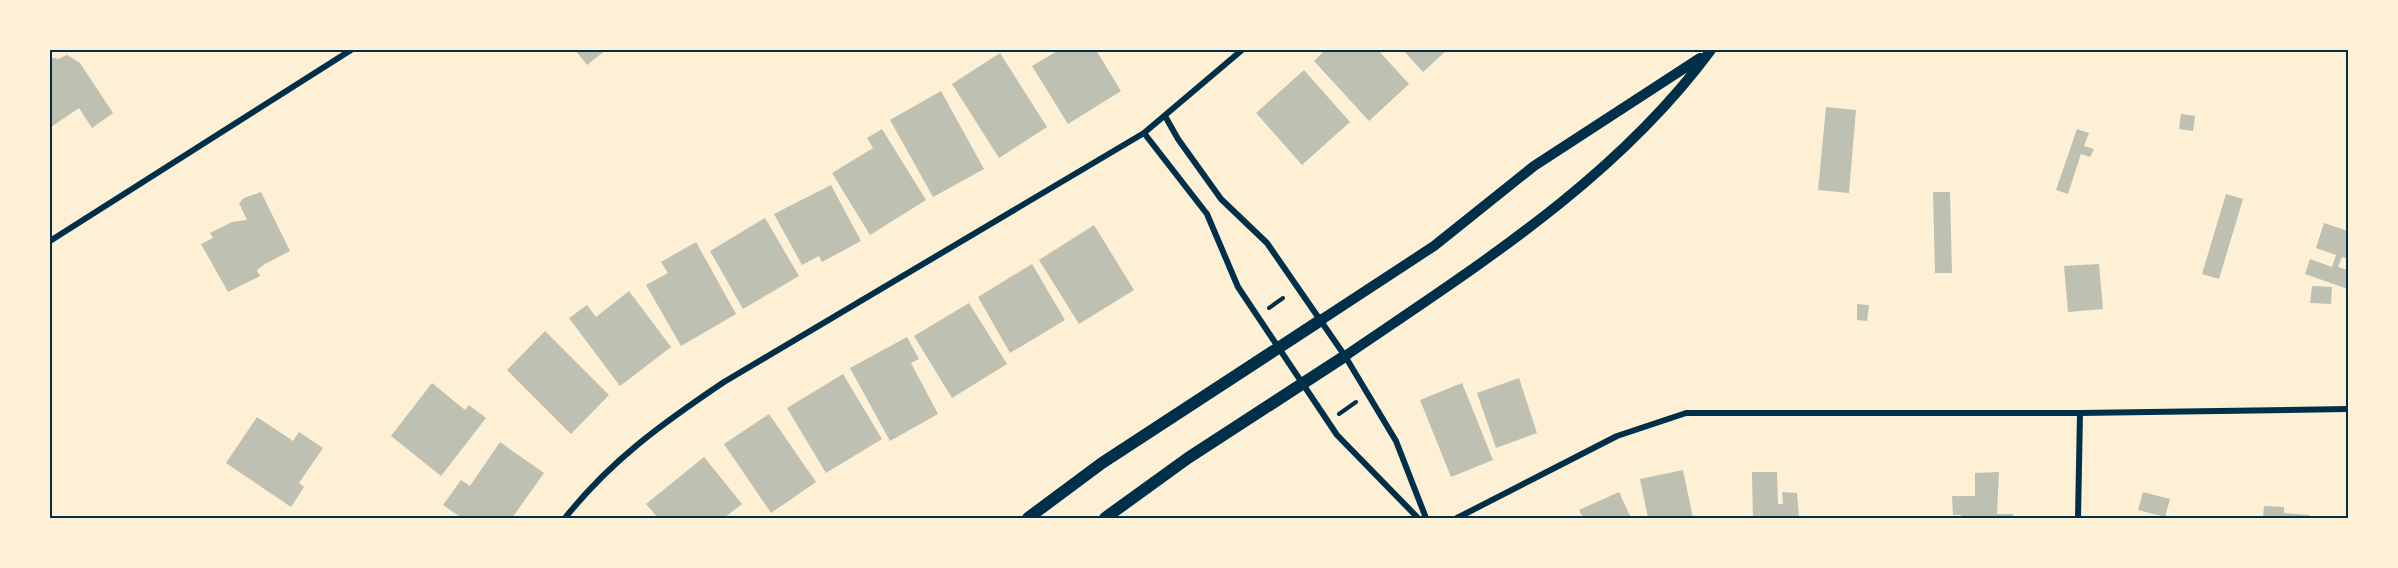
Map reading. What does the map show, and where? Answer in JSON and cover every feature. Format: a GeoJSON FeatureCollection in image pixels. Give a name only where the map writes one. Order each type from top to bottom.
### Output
{"type":"FeatureCollection","features":[{"type":"Feature","properties":{"kind":"main road"},"geometry":{"type":"LineString","coordinates":[[1028,519],[1102,463],[1276,347],[1321,320]]}},
{"type":"Feature","properties":{"kind":"main road"},"geometry":{"type":"LineString","coordinates":[[1105,519],[1188,458],[1345,356]]}},
{"type":"Feature","properties":{"kind":"street"},"geometry":{"type":"LineString","coordinates":[[50,241],[351,50]]}},
{"type":"Feature","properties":{"kind":"street"},"geometry":{"type":"LineString","coordinates":[[565,519],[586,492],[622,455],[670,417],[724,382],[1144,133],[1242,50]]}},
{"type":"Feature","properties":{"kind":"street"},"geometry":{"type":"LineString","coordinates":[[1321,320],[1434,246],[1534,166],[1711,50]]}},
{"type":"Feature","properties":{"kind":"street"},"geometry":{"type":"LineString","coordinates":[[1345,356],[1531,228],[1557,207],[1600,170],[1665,106],[1711,50]]}},
{"type":"Feature","properties":{"kind":"street"},"geometry":{"type":"LineString","coordinates":[[1166,116],[1178,139],[1221,199],[1267,243],[1345,356],[1396,441],[1426,519]]}},
{"type":"Feature","properties":{"kind":"street"},"geometry":{"type":"LineString","coordinates":[[1144,133],[1208,214],[1238,286],[1276,347],[1337,435],[1418,519]]}},
{"type":"Feature","properties":{"kind":"street"},"geometry":{"type":"LineString","coordinates":[[1457,519],[1617,436],[1686,413],[2080,413],[2349,409]]}},
{"type":"Feature","properties":{"kind":"street"},"geometry":{"type":"LineString","coordinates":[[2078,519],[2080,413]]}},
{"type":"Feature","properties":{"kind":"path"},"geometry":{"type":"LineString","coordinates":[[1269,308],[1283,298]]}},
{"type":"Feature","properties":{"kind":"path"},"geometry":{"type":"LineString","coordinates":[[1338,414],[1356,402]]}},
{"type":"Feature","properties":{"kind":"building"},"geometry":{"type":"Polygon","coordinates":[[[575,50],[606,50],[587,65],[575,50]]]}},
{"type":"Feature","properties":{"kind":"building"},"geometry":{"type":"Polygon","coordinates":[[[1059,50],[1096,50],[1121,91],[1068,124],[1032,66],[1059,50]]]}},
{"type":"Feature","properties":{"kind":"building"},"geometry":{"type":"Polygon","coordinates":[[[1325,50],[1378,50],[1409,84],[1369,121],[1314,61],[1325,50]]]}},
{"type":"Feature","properties":{"kind":"building"},"geometry":{"type":"Polygon","coordinates":[[[1403,50],[1447,50],[1423,72],[1403,50]]]}},
{"type":"Feature","properties":{"kind":"building"},"geometry":{"type":"Polygon","coordinates":[[[1000,53],[1047,127],[999,158],[952,84],[1000,53]]]}},
{"type":"Feature","properties":{"kind":"building"},"geometry":{"type":"Polygon","coordinates":[[[67,55],[80,63],[113,113],[92,128],[79,108],[51,127],[50,57],[58,59],[67,55]]]}},
{"type":"Feature","properties":{"kind":"building"},"geometry":{"type":"Polygon","coordinates":[[[1304,70],[1350,122],[1302,165],[1256,113],[1304,70]]]}},
{"type":"Feature","properties":{"kind":"building"},"geometry":{"type":"Polygon","coordinates":[[[941,91],[984,169],[933,197],[890,120],[941,91]]]}},
{"type":"Feature","properties":{"kind":"building"},"geometry":{"type":"Polygon","coordinates":[[[1826,107],[1856,110],[1849,193],[1818,190],[1826,107]]]}},
{"type":"Feature","properties":{"kind":"building"},"geometry":{"type":"Polygon","coordinates":[[[2181,114],[2195,116],[2193,131],[2179,129],[2181,114]]]}},
{"type":"Feature","properties":{"kind":"building"},"geometry":{"type":"Polygon","coordinates":[[[882,129],[926,200],[870,235],[832,173],[873,148],[867,138],[882,129]]]}},
{"type":"Feature","properties":{"kind":"building"},"geometry":{"type":"Polygon","coordinates":[[[2077,129],[2089,133],[2084,146],[2094,149],[2090,157],[2081,154],[2068,194],[2056,190],[2077,129]]]}},
{"type":"Feature","properties":{"kind":"building"},"geometry":{"type":"Polygon","coordinates":[[[831,185],[861,241],[822,262],[819,256],[802,265],[774,214],[831,185]]]}},
{"type":"Feature","properties":{"kind":"building"},"geometry":{"type":"Polygon","coordinates":[[[261,192],[290,251],[257,270],[260,276],[228,292],[201,244],[213,238],[210,233],[232,222],[247,220],[239,203],[244,198],[261,192]]]}},
{"type":"Feature","properties":{"kind":"building"},"geometry":{"type":"Polygon","coordinates":[[[1933,192],[1950,192],[1952,273],[1935,273],[1933,192]]]}},
{"type":"Feature","properties":{"kind":"building"},"geometry":{"type":"Polygon","coordinates":[[[2226,194],[2243,199],[2219,279],[2202,274],[2226,194]]]}},
{"type":"Feature","properties":{"kind":"building"},"geometry":{"type":"Polygon","coordinates":[[[765,218],[799,276],[743,309],[710,251],[765,218]]]}},
{"type":"Feature","properties":{"kind":"building"},"geometry":{"type":"Polygon","coordinates":[[[2324,223],[2348,231],[2348,259],[2342,257],[2338,267],[2348,270],[2348,289],[2305,274],[2310,259],[2332,267],[2336,255],[2316,248],[2324,223]]]}},
{"type":"Feature","properties":{"kind":"building"},"geometry":{"type":"Polygon","coordinates":[[[1094,225],[1134,290],[1079,324],[1039,260],[1094,225]]]}},
{"type":"Feature","properties":{"kind":"building"},"geometry":{"type":"Polygon","coordinates":[[[696,242],[736,314],[681,346],[646,285],[668,273],[661,262],[696,242]]]}},
{"type":"Feature","properties":{"kind":"building"},"geometry":{"type":"Polygon","coordinates":[[[1032,264],[1065,320],[1010,353],[978,297],[1032,264]]]}},
{"type":"Feature","properties":{"kind":"building"},"geometry":{"type":"Polygon","coordinates":[[[2099,264],[2103,309],[2068,312],[2064,266],[2099,264]]]}},
{"type":"Feature","properties":{"kind":"building"},"geometry":{"type":"Polygon","coordinates":[[[2312,286],[2332,287],[2331,304],[2310,303],[2312,286]]]}},
{"type":"Feature","properties":{"kind":"building"},"geometry":{"type":"Polygon","coordinates":[[[629,291],[671,347],[620,386],[569,318],[587,305],[596,317],[629,291]]]}},
{"type":"Feature","properties":{"kind":"building"},"geometry":{"type":"Polygon","coordinates":[[[969,303],[1007,364],[952,398],[914,336],[969,303]]]}},
{"type":"Feature","properties":{"kind":"building"},"geometry":{"type":"Polygon","coordinates":[[[1857,304],[1869,305],[1867,321],[1857,320],[1857,304]]]}},
{"type":"Feature","properties":{"kind":"building"},"geometry":{"type":"Polygon","coordinates":[[[545,331],[609,395],[571,434],[507,370],[545,331]]]}},
{"type":"Feature","properties":{"kind":"building"},"geometry":{"type":"Polygon","coordinates":[[[907,337],[919,359],[911,363],[938,414],[890,441],[850,368],[907,337]]]}},
{"type":"Feature","properties":{"kind":"building"},"geometry":{"type":"Polygon","coordinates":[[[843,374],[882,439],[826,473],[787,408],[843,374]]]}},
{"type":"Feature","properties":{"kind":"building"},"geometry":{"type":"Polygon","coordinates":[[[1519,378],[1537,433],[1496,448],[1477,393],[1519,378]]]}},
{"type":"Feature","properties":{"kind":"building"},"geometry":{"type":"Polygon","coordinates":[[[432,383],[465,410],[469,405],[486,418],[441,476],[391,436],[432,383]]]}},
{"type":"Feature","properties":{"kind":"building"},"geometry":{"type":"Polygon","coordinates":[[[1462,383],[1493,460],[1451,477],[1420,400],[1462,383]]]}},
{"type":"Feature","properties":{"kind":"building"},"geometry":{"type":"Polygon","coordinates":[[[769,414],[816,482],[771,513],[724,444],[769,414]]]}},
{"type":"Feature","properties":{"kind":"building"},"geometry":{"type":"Polygon","coordinates":[[[257,417],[293,441],[299,432],[323,448],[299,483],[304,487],[291,507],[226,463],[257,417]]]}},
{"type":"Feature","properties":{"kind":"building"},"geometry":{"type":"Polygon","coordinates":[[[500,442],[544,473],[512,518],[462,518],[443,505],[461,480],[470,486],[500,442]]]}},
{"type":"Feature","properties":{"kind":"building"},"geometry":{"type":"Polygon","coordinates":[[[704,457],[742,504],[724,518],[658,518],[646,504],[704,457]]]}},
{"type":"Feature","properties":{"kind":"building"},"geometry":{"type":"Polygon","coordinates":[[[1683,470],[1693,518],[1648,518],[1640,479],[1683,470]]]}},
{"type":"Feature","properties":{"kind":"building"},"geometry":{"type":"Polygon","coordinates":[[[1752,472],[1777,472],[1778,504],[1783,504],[1782,492],[1797,493],[1799,518],[1753,518],[1752,472]]]}},
{"type":"Feature","properties":{"kind":"building"},"geometry":{"type":"Polygon","coordinates":[[[1999,472],[1997,514],[2013,514],[2013,518],[1961,518],[1961,515],[1953,515],[1952,496],[1975,496],[1975,473],[1999,472]]]}},
{"type":"Feature","properties":{"kind":"building"},"geometry":{"type":"Polygon","coordinates":[[[1619,492],[1631,518],[1583,518],[1579,510],[1619,492]]]}},
{"type":"Feature","properties":{"kind":"building"},"geometry":{"type":"Polygon","coordinates":[[[2143,492],[2170,499],[2165,517],[2138,510],[2143,492]]]}},
{"type":"Feature","properties":{"kind":"building"},"geometry":{"type":"Polygon","coordinates":[[[2264,506],[2284,507],[2284,513],[2310,515],[2310,518],[2263,518],[2264,506]]]}}]}
